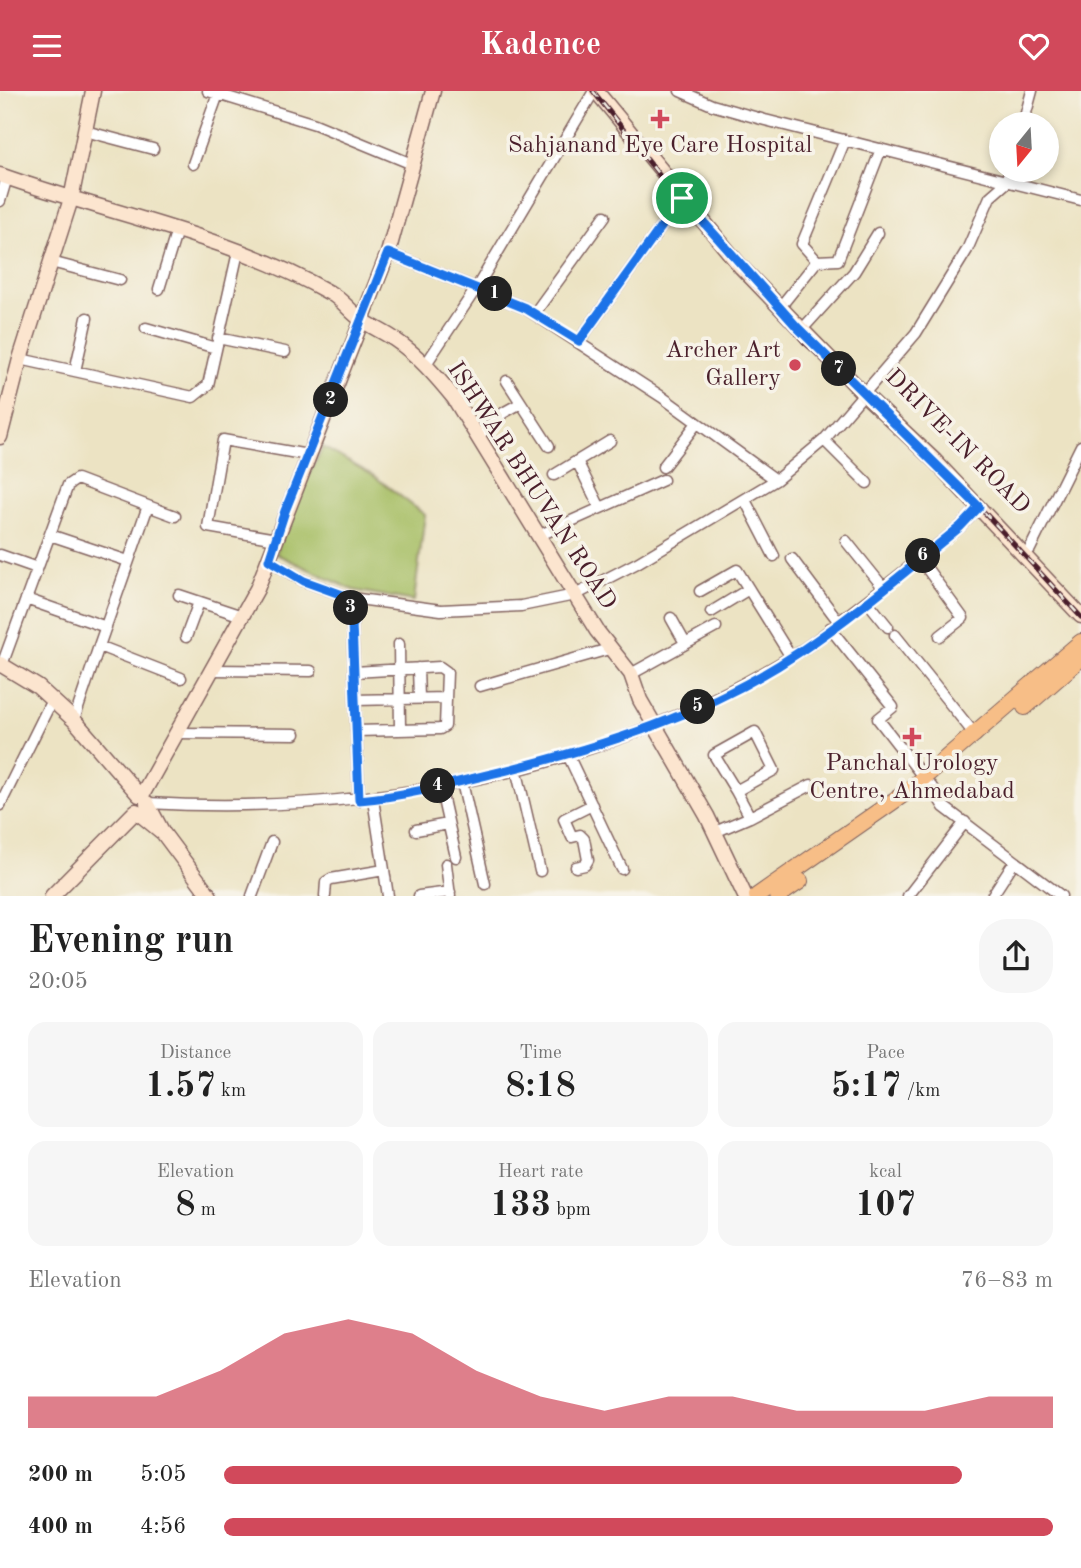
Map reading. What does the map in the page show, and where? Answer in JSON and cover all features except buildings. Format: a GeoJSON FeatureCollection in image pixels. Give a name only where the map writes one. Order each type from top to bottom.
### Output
{"type":"FeatureCollection","features":[{"type":"Feature","properties":{"kind":"main road"},"geometry":{"type":"LineString","coordinates":[[757,896],[928,782],[1081,642]]}},
{"type":"Feature","properties":{"kind":"main road"},"geometry":{"type":"LineString","coordinates":[[778,896],[928,782],[1081,657]]}},
{"type":"Feature","properties":{"kind":"street"},"geometry":{"type":"LineString","coordinates":[[0,437],[20,359],[71,199],[93,91]]}},
{"type":"Feature","properties":{"kind":"street"},"geometry":{"type":"LineString","coordinates":[[52,896],[138,802],[242,616],[269,560],[388,253],[433,91]]}},
{"type":"Feature","properties":{"kind":"street"},"geometry":{"type":"LineString","coordinates":[[426,364],[478,286],[595,91]]}},
{"type":"Feature","properties":{"kind":"street","name":"DRIVE-IN ROAD"},"geometry":{"type":"LineString","coordinates":[[595,91],[741,267],[1030,549],[1081,603]]}},
{"type":"Feature","properties":{"kind":"street","name":"DRIVE-IN ROAD"},"geometry":{"type":"LineString","coordinates":[[607,91],[675,177],[785,301],[1081,616]]}},
{"type":"Feature","properties":{"kind":"street"},"geometry":{"type":"LineString","coordinates":[[680,91],[712,105],[1006,183],[1047,189],[1081,200]]}},
{"type":"Feature","properties":{"kind":"street"},"geometry":{"type":"LineString","coordinates":[[1026,112],[1032,91]]}},
{"type":"Feature","properties":{"kind":"street"},"geometry":{"type":"LineString","coordinates":[[193,164],[213,92],[315,124],[412,164]]}},
{"type":"Feature","properties":{"kind":"street"},"geometry":{"type":"LineString","coordinates":[[85,131],[153,149]]}},
{"type":"Feature","properties":{"kind":"street"},"geometry":{"type":"LineString","coordinates":[[817,261],[802,244],[845,140]]}},
{"type":"Feature","properties":{"kind":"street"},"geometry":{"type":"LineString","coordinates":[[785,301],[817,261],[838,260],[881,149]]}},
{"type":"Feature","properties":{"kind":"street"},"geometry":{"type":"LineString","coordinates":[[0,201],[3,176]]}},
{"type":"Feature","properties":{"kind":"street","name":"ISHWAR BHUVAN ROAD"},"geometry":{"type":"LineString","coordinates":[[3,176],[238,251],[332,294],[362,320],[394,338],[426,364],[454,398],[609,649],[631,674],[640,700],[715,832],[745,896]]}},
{"type":"Feature","properties":{"kind":"street"},"geometry":{"type":"LineString","coordinates":[[269,560],[304,581],[351,598],[441,610],[521,606],[575,595],[674,543],[745,500],[776,480],[824,440],[916,333],[967,250],[990,197],[1006,183]]}},
{"type":"Feature","properties":{"kind":"street"},"geometry":{"type":"LineString","coordinates":[[579,341],[682,198]]}},
{"type":"Feature","properties":{"kind":"street"},"geometry":{"type":"LineString","coordinates":[[534,314],[605,216]]}},
{"type":"Feature","properties":{"kind":"street"},"geometry":{"type":"LineString","coordinates":[[159,289],[177,230]]}},
{"type":"Feature","properties":{"kind":"street"},"geometry":{"type":"LineString","coordinates":[[807,324],[854,272],[878,233]]}},
{"type":"Feature","properties":{"kind":"street"},"geometry":{"type":"LineString","coordinates":[[20,359],[193,397],[208,385],[238,251]]}},
{"type":"Feature","properties":{"kind":"street"},"geometry":{"type":"LineString","coordinates":[[388,253],[478,286],[534,314],[579,341],[776,480]]}},
{"type":"Feature","properties":{"kind":"street"},"geometry":{"type":"LineString","coordinates":[[51,262],[120,280]]}},
{"type":"Feature","properties":{"kind":"street"},"geometry":{"type":"LineString","coordinates":[[75,371],[87,318]]}},
{"type":"Feature","properties":{"kind":"street"},"geometry":{"type":"LineString","coordinates":[[146,328],[217,343],[285,352]]}},
{"type":"Feature","properties":{"kind":"street"},"geometry":{"type":"LineString","coordinates":[[507,381],[549,446]]}},
{"type":"Feature","properties":{"kind":"street"},"geometry":{"type":"LineString","coordinates":[[477,437],[503,413],[521,403]]}},
{"type":"Feature","properties":{"kind":"street"},"geometry":{"type":"LineString","coordinates":[[663,467],[697,423]]}},
{"type":"Feature","properties":{"kind":"street"},"geometry":{"type":"LineString","coordinates":[[275,539],[208,527],[223,440],[308,455]]}},
{"type":"Feature","properties":{"kind":"street"},"geometry":{"type":"LineString","coordinates":[[824,440],[867,483]]}},
{"type":"Feature","properties":{"kind":"street"},"geometry":{"type":"LineString","coordinates":[[554,475],[610,441]]}},
{"type":"Feature","properties":{"kind":"street"},"geometry":{"type":"LineString","coordinates":[[1030,549],[1081,446]]}},
{"type":"Feature","properties":{"kind":"street"},"geometry":{"type":"LineString","coordinates":[[578,460],[600,508]]}},
{"type":"Feature","properties":{"kind":"street"},"geometry":{"type":"LineString","coordinates":[[1,666],[71,480],[77,479],[175,516]]}},
{"type":"Feature","properties":{"kind":"street"},"geometry":{"type":"LineString","coordinates":[[538,536],[663,479]]}},
{"type":"Feature","properties":{"kind":"street"},"geometry":{"type":"LineString","coordinates":[[745,500],[774,556]]}},
{"type":"Feature","properties":{"kind":"street"},"geometry":{"type":"LineString","coordinates":[[74,720],[148,506]]}},
{"type":"Feature","properties":{"kind":"street"},"geometry":{"type":"LineString","coordinates":[[1,666],[68,723],[138,802],[304,805],[373,799],[462,782],[568,755],[656,727],[731,692],[791,657],[835,625],[920,559],[979,507]]}},
{"type":"Feature","properties":{"kind":"street"},"geometry":{"type":"LineString","coordinates":[[50,534],[128,561]]}},
{"type":"Feature","properties":{"kind":"street"},"geometry":{"type":"LineString","coordinates":[[846,541],[883,587]]}},
{"type":"Feature","properties":{"kind":"street"},"geometry":{"type":"LineString","coordinates":[[0,555],[37,568]]}},
{"type":"Feature","properties":{"kind":"street"},"geometry":{"type":"LineString","coordinates":[[792,559],[893,707],[878,719],[928,782],[944,807],[1061,896]]}},
{"type":"Feature","properties":{"kind":"street"},"geometry":{"type":"LineString","coordinates":[[920,559],[964,618],[940,636]]}},
{"type":"Feature","properties":{"kind":"street"},"geometry":{"type":"LineString","coordinates":[[700,591],[737,570],[791,657]]}},
{"type":"Feature","properties":{"kind":"street"},"geometry":{"type":"LineString","coordinates":[[711,612],[749,589]]}},
{"type":"Feature","properties":{"kind":"street"},"geometry":{"type":"LineString","coordinates":[[179,595],[242,616]]}},
{"type":"Feature","properties":{"kind":"street"},"geometry":{"type":"LineString","coordinates":[[351,598],[359,800]]}},
{"type":"Feature","properties":{"kind":"street"},"geometry":{"type":"LineString","coordinates":[[26,599],[106,627]]}},
{"type":"Feature","properties":{"kind":"street"},"geometry":{"type":"LineString","coordinates":[[867,601],[976,736]]}},
{"type":"Feature","properties":{"kind":"street"},"geometry":{"type":"LineString","coordinates":[[186,637],[199,602]]}},
{"type":"Feature","properties":{"kind":"street"},"geometry":{"type":"LineString","coordinates":[[671,618],[685,643]]}},
{"type":"Feature","properties":{"kind":"street"},"geometry":{"type":"LineString","coordinates":[[631,674],[716,628]]}},
{"type":"Feature","properties":{"kind":"street"},"geometry":{"type":"LineString","coordinates":[[400,643],[400,730]]}},
{"type":"Feature","properties":{"kind":"street"},"geometry":{"type":"LineString","coordinates":[[99,646],[181,678]]}},
{"type":"Feature","properties":{"kind":"street"},"geometry":{"type":"LineString","coordinates":[[480,687],[609,649]]}},
{"type":"Feature","properties":{"kind":"street"},"geometry":{"type":"LineString","coordinates":[[1,666],[38,687],[74,720],[210,896]]}},
{"type":"Feature","properties":{"kind":"street"},"geometry":{"type":"LineString","coordinates":[[354,672],[440,667],[447,672],[445,726],[440,729],[356,731]]}},
{"type":"Feature","properties":{"kind":"street"},"geometry":{"type":"LineString","coordinates":[[418,668],[419,698]]}},
{"type":"Feature","properties":{"kind":"street"},"geometry":{"type":"LineString","coordinates":[[210,670],[312,671]]}},
{"type":"Feature","properties":{"kind":"street"},"geometry":{"type":"LineString","coordinates":[[355,700],[446,698]]}},
{"type":"Feature","properties":{"kind":"street"},"geometry":{"type":"LineString","coordinates":[[0,805],[49,706]]}},
{"type":"Feature","properties":{"kind":"street"},"geometry":{"type":"LineString","coordinates":[[736,791],[774,770],[755,731],[714,755],[750,817]]}},
{"type":"Feature","properties":{"kind":"street"},"geometry":{"type":"LineString","coordinates":[[176,733],[295,734]]}},
{"type":"Feature","properties":{"kind":"street"},"geometry":{"type":"LineString","coordinates":[[568,755],[622,869]]}},
{"type":"Feature","properties":{"kind":"street"},"geometry":{"type":"LineString","coordinates":[[516,768],[540,871]]}},
{"type":"Feature","properties":{"kind":"street"},"geometry":{"type":"LineString","coordinates":[[462,782],[485,884]]}},
{"type":"Feature","properties":{"kind":"street"},"geometry":{"type":"LineString","coordinates":[[715,832],[811,785]]}},
{"type":"Feature","properties":{"kind":"street"},"geometry":{"type":"LineString","coordinates":[[419,896],[450,894],[448,824],[440,786]]}},
{"type":"Feature","properties":{"kind":"street"},"geometry":{"type":"LineString","coordinates":[[373,799],[388,896]]}},
{"type":"Feature","properties":{"kind":"street"},"geometry":{"type":"LineString","coordinates":[[41,896],[107,835],[138,802]]}},
{"type":"Feature","properties":{"kind":"street"},"geometry":{"type":"LineString","coordinates":[[576,867],[585,865],[588,860],[584,839],[580,835],[572,837],[564,819],[592,805]]}},
{"type":"Feature","properties":{"kind":"street"},"geometry":{"type":"LineString","coordinates":[[908,896],[965,822]]}},
{"type":"Feature","properties":{"kind":"street"},"geometry":{"type":"LineString","coordinates":[[416,831],[448,824]]}},
{"type":"Feature","properties":{"kind":"street"},"geometry":{"type":"LineString","coordinates":[[252,896],[272,842]]}},
{"type":"Feature","properties":{"kind":"street"},"geometry":{"type":"LineString","coordinates":[[992,896],[1014,862]]}},
{"type":"Feature","properties":{"kind":"street"},"geometry":{"type":"LineString","coordinates":[[325,896],[326,882],[331,879],[384,870]]}},
{"type":"Feature","properties":{"kind":"green space"},"geometry":{"type":"Polygon","coordinates":[[[323,447],[374,476],[425,515],[414,601],[353,590],[276,554],[296,500],[323,447]]]}},
{"type":"Feature","properties":{"kind":"railway"},"geometry":{"type":"LineString","coordinates":[[593,91],[664,181],[805,343],[937,461],[1081,617]]}},
{"type":"Feature","properties":{"kind":"place","name":"Sahjanand Eye Care Hospital"},"geometry":{"type":"Point","coordinates":[660,119]}},
{"type":"Feature","properties":{"kind":"place","name":"Archer Art Gallery"},"geometry":{"type":"Point","coordinates":[795,365]}},
{"type":"Feature","properties":{"kind":"place","name":"Panchal Urology Centre, Ahmedabad"},"geometry":{"type":"Point","coordinates":[912,737]}},
{"type":"Feature","properties":{"kind":"route"},"geometry":{"type":"LineString","coordinates":[[682,198],[797,327],[979,507],[960,527],[800,652],[731,692],[656,727],[591,748],[462,782],[359,800],[351,598],[304,581],[269,560],[285,511],[388,253],[478,286],[525,308],[579,341],[682,198]]}}]}
